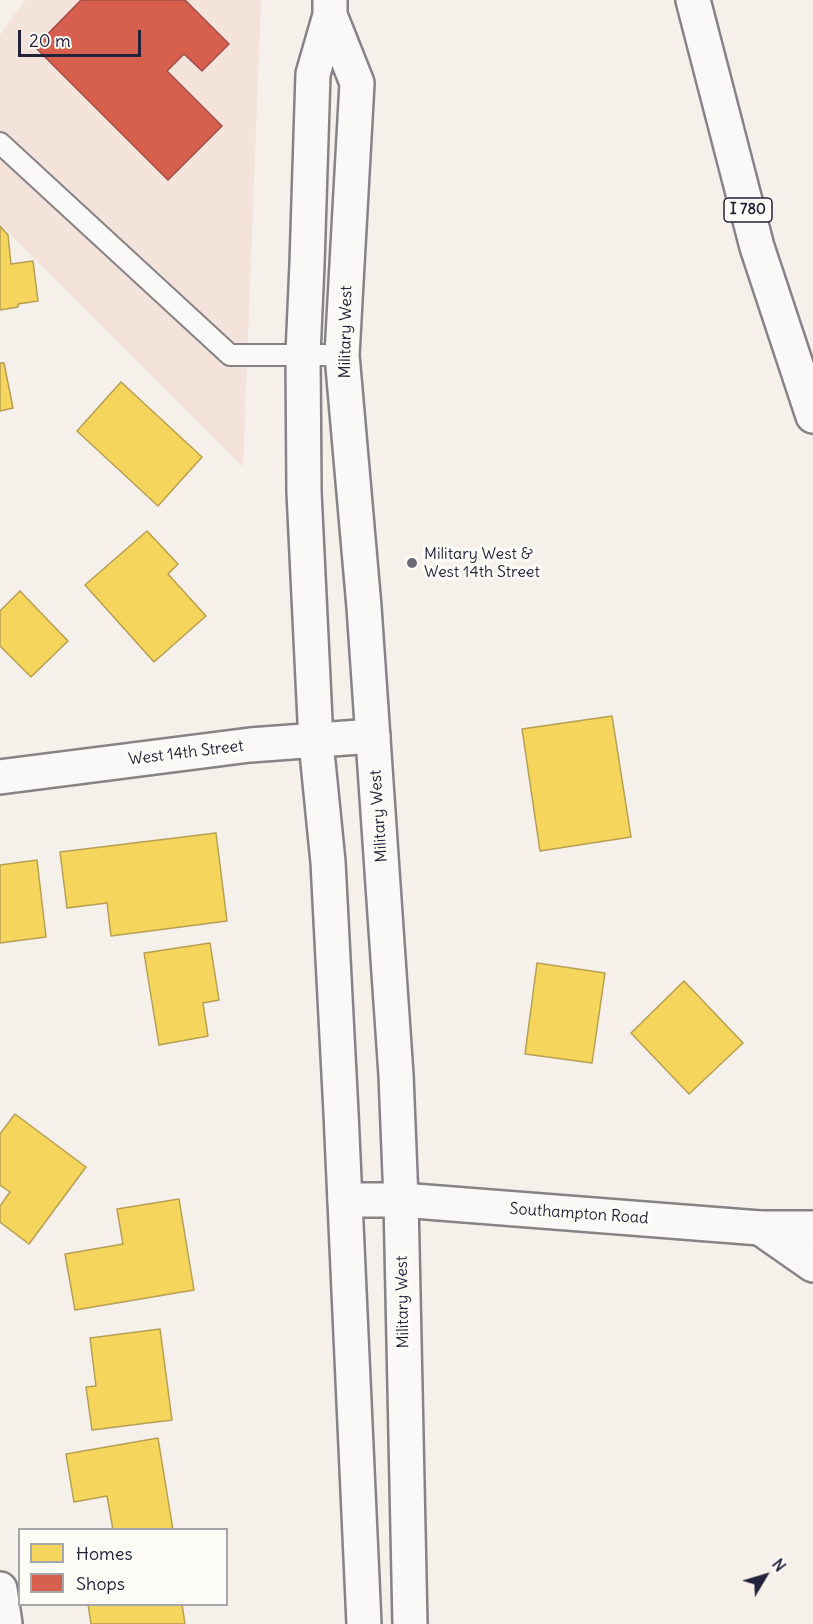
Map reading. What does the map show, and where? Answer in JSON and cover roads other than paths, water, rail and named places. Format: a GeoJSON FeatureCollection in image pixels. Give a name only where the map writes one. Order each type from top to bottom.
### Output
{"type":"FeatureCollection","features":[{"type":"Feature","properties":{"kind":"main road","name":"I 780"},"geometry":{"type":"LineString","coordinates":[[693,0],[757,247],[813,416]]}},
{"type":"Feature","properties":{"kind":"main road","name":"Military West"},"geometry":{"type":"LineString","coordinates":[[330,7],[312,74],[303,354],[304,492],[316,742],[328,862],[364,1624]]}},
{"type":"Feature","properties":{"kind":"main road","name":"Military West"},"geometry":{"type":"LineString","coordinates":[[330,7],[357,83],[342,355],[364,607],[396,1075],[410,1624]]}},
{"type":"Feature","properties":{"kind":"main road","name":"West 14th Street"},"geometry":{"type":"LineString","coordinates":[[0,777],[250,745],[316,742],[373,736]]}},
{"type":"Feature","properties":{"kind":"main road","name":"Southampton Road"},"geometry":{"type":"LineString","coordinates":[[345,1200],[400,1200],[760,1228],[813,1228]]}},
{"type":"Feature","properties":{"kind":"main road"},"geometry":{"type":"LineString","coordinates":[[760,1228],[813,1265]]}},
{"type":"Feature","properties":{"kind":"main road"},"geometry":{"type":"LineString","coordinates":[[0,1589],[5,1624]]}},
{"type":"Feature","properties":{"kind":"lane"},"geometry":{"type":"LineString","coordinates":[[0,143],[230,355],[342,355]]}},
{"type":"Feature","properties":{"kind":"place","name":"Military West & West 14th Street"},"geometry":{"type":"Point","coordinates":[412,563]}}]}
